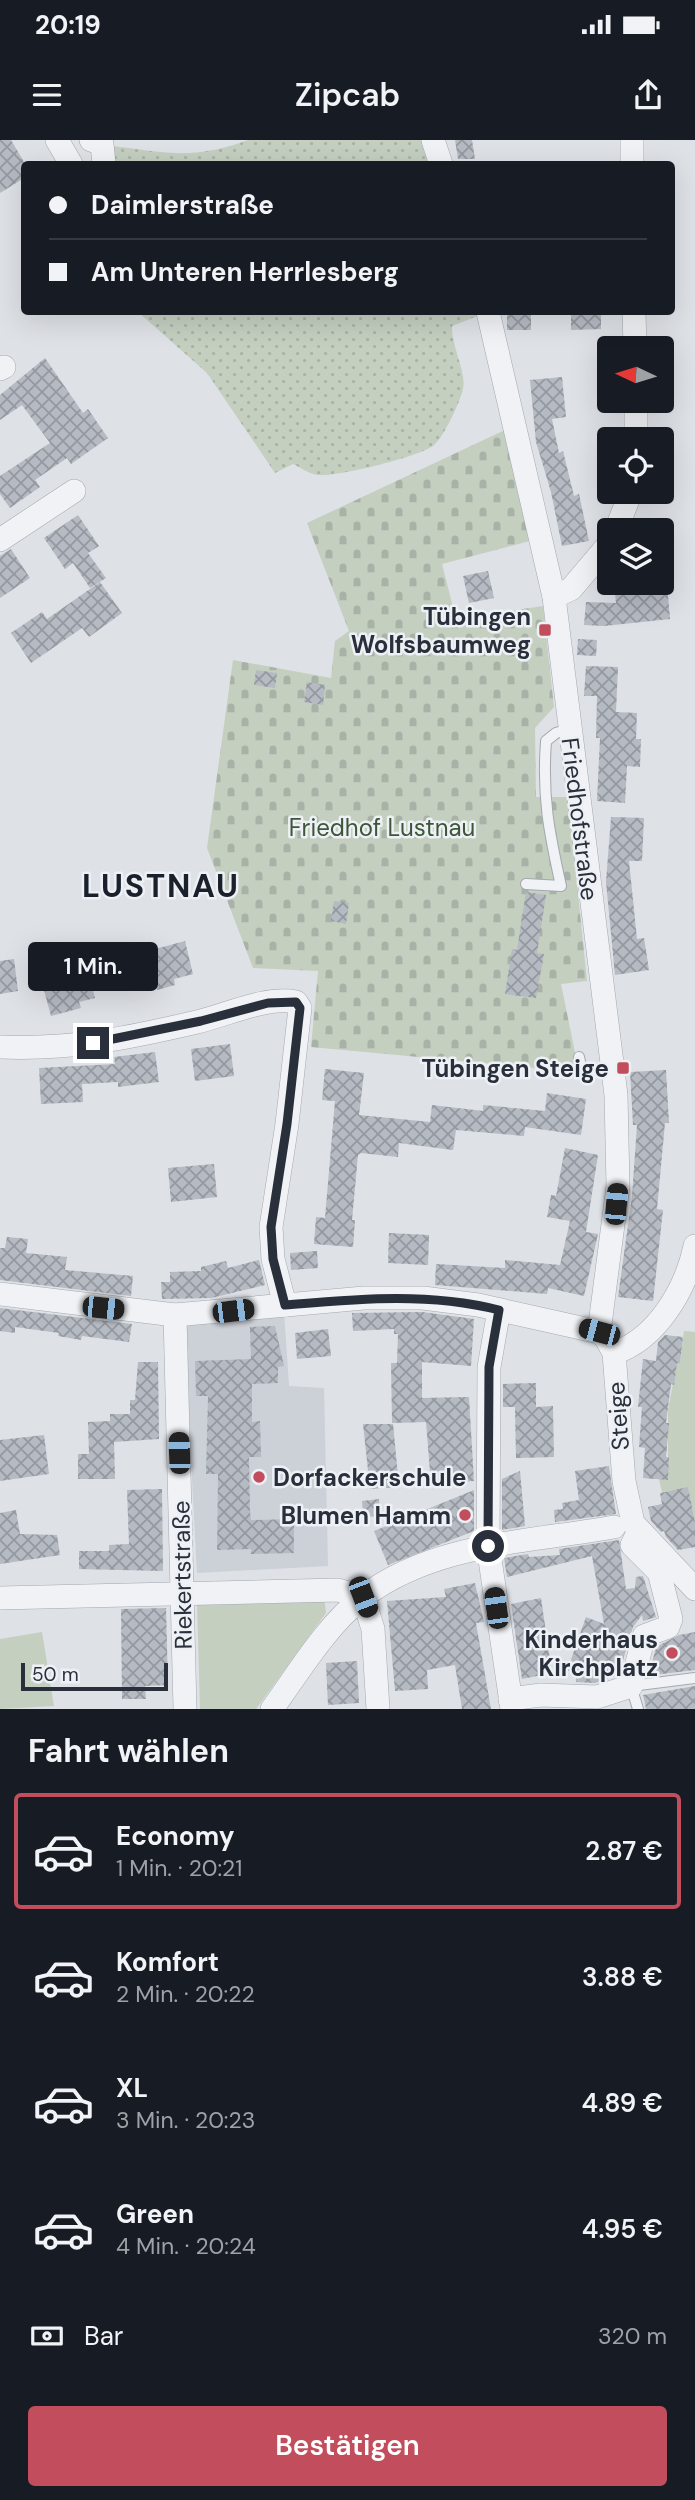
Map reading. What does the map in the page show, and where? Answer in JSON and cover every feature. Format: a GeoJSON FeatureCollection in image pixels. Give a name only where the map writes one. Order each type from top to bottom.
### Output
{"type":"FeatureCollection","features":[{"type":"Feature","properties":{"kind":"street"},"geometry":{"type":"LineString","coordinates":[[57,140],[66,140]]}},
{"type":"Feature","properties":{"kind":"street"},"geometry":{"type":"LineString","coordinates":[[57,140],[69,161]]}},
{"type":"Feature","properties":{"kind":"street"},"geometry":{"type":"LineString","coordinates":[[91,140],[102,144],[104,161]]}},
{"type":"Feature","properties":{"kind":"street"},"geometry":{"type":"LineString","coordinates":[[433,140],[440,161]]}},
{"type":"Feature","properties":{"kind":"street"},"geometry":{"type":"LineString","coordinates":[[632,140],[632,161]]}},
{"type":"Feature","properties":{"kind":"street","name":"Friedhofstraße"},"geometry":{"type":"LineString","coordinates":[[489,315],[554,597],[612,1068],[618,1125],[618,1186],[599,1332]]}},
{"type":"Feature","properties":{"kind":"street"},"geometry":{"type":"LineString","coordinates":[[634,315],[635,336]]}},
{"type":"Feature","properties":{"kind":"street"},"geometry":{"type":"LineString","coordinates":[[0,540],[74,491]]}},
{"type":"Feature","properties":{"kind":"street"},"geometry":{"type":"LineString","coordinates":[[554,597],[578,582],[597,559]]}},
{"type":"Feature","properties":{"kind":"street"},"geometry":{"type":"LineString","coordinates":[[0,1047],[49,1049],[114,1040],[268,1003],[289,1000],[296,1002],[300,1008],[287,1124],[271,1227],[273,1259],[285,1305]]}},
{"type":"Feature","properties":{"kind":"street","name":"Steige"},"geometry":{"type":"LineString","coordinates":[[631,1686],[644,1636],[668,1627],[671,1619],[659,1572],[632,1545],[639,1531],[630,1514],[624,1481],[614,1353],[636,1343],[666,1312],[681,1285],[695,1246]]}},
{"type":"Feature","properties":{"kind":"street"},"geometry":{"type":"LineString","coordinates":[[0,1294],[175,1315],[393,1297],[453,1301],[599,1332],[606,1338],[614,1353]]}},
{"type":"Feature","properties":{"kind":"street"},"geometry":{"type":"LineString","coordinates":[[499,1310],[489,1367],[488,1546],[511,1704],[541,1695],[597,1697],[631,1686]]}},
{"type":"Feature","properties":{"kind":"street","name":"Riekertstraße"},"geometry":{"type":"LineString","coordinates":[[175,1315],[185,1709]]}},
{"type":"Feature","properties":{"kind":"street"},"geometry":{"type":"LineString","coordinates":[[272,1709],[318,1646],[363,1597],[404,1574],[440,1559],[488,1546],[614,1527]]}},
{"type":"Feature","properties":{"kind":"street"},"geometry":{"type":"LineString","coordinates":[[639,1531],[695,1589]]}},
{"type":"Feature","properties":{"kind":"street"},"geometry":{"type":"LineString","coordinates":[[0,1598],[338,1590],[363,1597]]}},
{"type":"Feature","properties":{"kind":"street"},"geometry":{"type":"LineString","coordinates":[[363,1597],[373,1629],[377,1709]]}},
{"type":"Feature","properties":{"kind":"lane"},"geometry":{"type":"LineString","coordinates":[[526,884],[561,886],[545,816],[544,767],[546,741],[556,733],[569,729]]}},
{"type":"Feature","properties":{"kind":"lane"},"geometry":{"type":"LineString","coordinates":[[579,1057],[582,1071],[612,1068]]}},
{"type":"Feature","properties":{"kind":"lane"},"geometry":{"type":"LineString","coordinates":[[638,1709],[631,1686],[695,1678]]}},
{"type":"Feature","properties":{"kind":"shaded area","name":"Dorfackerschule"},"geometry":{"type":"Polygon","coordinates":[[[284,1312],[289,1386],[324,1388],[328,1566],[197,1573],[184,1326],[284,1312]]]}},
{"type":"Feature","properties":{"kind":"green space"},"geometry":{"type":"Polygon","coordinates":[[[248,140],[433,140],[440,161],[105,161],[112,146],[196,153],[248,140]]]}},
{"type":"Feature","properties":{"kind":"green space"},"geometry":{"type":"Polygon","coordinates":[[[141,315],[480,315],[452,326],[464,383],[451,420],[437,442],[411,455],[342,473],[318,475],[293,464],[275,473],[207,373],[141,315]]]}},
{"type":"Feature","properties":{"kind":"green space","name":"Friedhof Lustnau"},"geometry":{"type":"Polygon","coordinates":[[[507,429],[530,541],[442,564],[456,619],[543,606],[554,707],[535,728],[536,797],[568,797],[587,981],[561,984],[579,1072],[311,1047],[318,971],[253,968],[207,848],[233,660],[331,678],[335,641],[349,631],[307,523],[507,429]]]}},
{"type":"Feature","properties":{"kind":"green space"},"geometry":{"type":"Polygon","coordinates":[[[684,1331],[695,1332],[695,1522],[688,1488],[662,1492],[659,1479],[668,1479],[668,1410],[677,1363],[680,1363],[684,1331]]]}},
{"type":"Feature","properties":{"kind":"green space"},"geometry":{"type":"Polygon","coordinates":[[[324,1596],[326,1613],[256,1709],[200,1709],[197,1601],[324,1596]]]}},
{"type":"Feature","properties":{"kind":"green space"},"geometry":{"type":"Polygon","coordinates":[[[42,1632],[54,1706],[0,1709],[0,1639],[42,1632]]]}},
{"type":"Feature","properties":{"kind":"building"},"geometry":{"type":"Polygon","coordinates":[[[0,140],[11,140],[23,161],[21,161],[21,180],[0,193],[0,140]]]}},
{"type":"Feature","properties":{"kind":"building"},"geometry":{"type":"Polygon","coordinates":[[[455,140],[472,140],[475,159],[458,159],[455,140]]]}},
{"type":"Feature","properties":{"kind":"building"},"geometry":{"type":"Polygon","coordinates":[[[507,315],[531,315],[531,330],[507,330],[507,315]]]}},
{"type":"Feature","properties":{"kind":"building"},"geometry":{"type":"Polygon","coordinates":[[[571,315],[601,315],[601,329],[571,330],[571,315]]]}},
{"type":"Feature","properties":{"kind":"building"},"geometry":{"type":"Polygon","coordinates":[[[45,358],[83,413],[88,409],[108,438],[71,464],[67,458],[35,480],[40,487],[10,508],[0,494],[0,476],[50,443],[22,405],[0,420],[0,395],[45,358]]]}},
{"type":"Feature","properties":{"kind":"building"},"geometry":{"type":"Polygon","coordinates":[[[562,377],[566,417],[552,419],[559,453],[563,451],[574,496],[579,494],[589,541],[562,546],[551,492],[536,442],[530,380],[562,377]]]}},
{"type":"Feature","properties":{"kind":"building"},"geometry":{"type":"Polygon","coordinates":[[[78,515],[99,546],[88,553],[106,578],[90,588],[73,563],[65,569],[44,538],[78,515]]]}},
{"type":"Feature","properties":{"kind":"building"},"geometry":{"type":"Polygon","coordinates":[[[11,549],[30,578],[0,598],[0,556],[11,549]]]}},
{"type":"Feature","properties":{"kind":"building"},"geometry":{"type":"Polygon","coordinates":[[[488,571],[494,598],[469,603],[463,576],[488,571]]]}},
{"type":"Feature","properties":{"kind":"building"},"geometry":{"type":"Polygon","coordinates":[[[100,582],[122,613],[89,637],[82,628],[31,663],[11,633],[42,612],[47,619],[100,582]]]}},
{"type":"Feature","properties":{"kind":"building"},"geometry":{"type":"Polygon","coordinates":[[[615,595],[668,595],[670,619],[604,626],[584,625],[586,602],[616,603],[615,595]]]}},
{"type":"Feature","properties":{"kind":"building"},"geometry":{"type":"Polygon","coordinates":[[[578,639],[597,640],[596,656],[577,655],[578,639]]]}},
{"type":"Feature","properties":{"kind":"building"},"geometry":{"type":"Polygon","coordinates":[[[586,666],[618,667],[616,712],[637,713],[636,739],[641,739],[640,767],[627,766],[625,803],[597,801],[600,738],[596,738],[597,696],[584,696],[586,666]]]}},
{"type":"Feature","properties":{"kind":"building"},"geometry":{"type":"Polygon","coordinates":[[[256,670],[277,673],[275,688],[254,685],[256,670]]]}},
{"type":"Feature","properties":{"kind":"building"},"geometry":{"type":"Polygon","coordinates":[[[307,682],[325,685],[323,705],[304,702],[307,682]]]}},
{"type":"Feature","properties":{"kind":"building"},"geometry":{"type":"Polygon","coordinates":[[[611,817],[644,818],[642,861],[629,861],[637,939],[644,938],[649,970],[615,975],[606,882],[611,817]]]}},
{"type":"Feature","properties":{"kind":"building"},"geometry":{"type":"Polygon","coordinates":[[[526,892],[546,895],[537,953],[544,954],[536,998],[505,994],[512,949],[517,950],[526,892]]]}},
{"type":"Feature","properties":{"kind":"building"},"geometry":{"type":"Polygon","coordinates":[[[334,901],[349,903],[346,924],[331,921],[334,901]]]}},
{"type":"Feature","properties":{"kind":"building"},"geometry":{"type":"Polygon","coordinates":[[[185,941],[193,974],[174,979],[175,985],[157,990],[148,951],[185,941]]]}},
{"type":"Feature","properties":{"kind":"building"},"geometry":{"type":"Polygon","coordinates":[[[14,959],[18,991],[0,994],[0,961],[14,959]]]}},
{"type":"Feature","properties":{"kind":"building"},"geometry":{"type":"Polygon","coordinates":[[[87,967],[95,998],[79,1002],[81,1008],[51,1016],[41,979],[87,967]]]}},
{"type":"Feature","properties":{"kind":"building"},"geometry":{"type":"Polygon","coordinates":[[[230,1044],[234,1076],[195,1081],[191,1049],[230,1044]]]}},
{"type":"Feature","properties":{"kind":"building"},"geometry":{"type":"Polygon","coordinates":[[[155,1052],[159,1082],[118,1087],[118,1082],[82,1084],[83,1102],[41,1104],[39,1068],[115,1064],[114,1057],[155,1052]]]}},
{"type":"Feature","properties":{"kind":"building"},"geometry":{"type":"Polygon","coordinates":[[[325,1069],[364,1073],[359,1115],[430,1122],[432,1105],[483,1111],[483,1105],[545,1111],[547,1093],[586,1099],[581,1135],[525,1127],[524,1136],[456,1130],[453,1150],[399,1143],[398,1157],[361,1153],[358,1155],[352,1220],[355,1220],[353,1247],[314,1244],[316,1217],[325,1218],[335,1101],[322,1100],[325,1069]]]}},
{"type":"Feature","properties":{"kind":"building"},"geometry":{"type":"Polygon","coordinates":[[[666,1070],[669,1123],[665,1123],[657,1209],[663,1210],[653,1301],[618,1297],[632,1196],[637,1125],[633,1125],[630,1072],[666,1070]]]}},
{"type":"Feature","properties":{"kind":"building"},"geometry":{"type":"Polygon","coordinates":[[[565,1148],[598,1155],[586,1232],[598,1234],[584,1296],[548,1288],[547,1294],[435,1285],[436,1264],[505,1268],[505,1260],[560,1265],[570,1221],[547,1217],[551,1195],[556,1196],[565,1148]]]}},
{"type":"Feature","properties":{"kind":"building"},"geometry":{"type":"Polygon","coordinates":[[[214,1164],[217,1197],[171,1202],[168,1168],[214,1164]]]}},
{"type":"Feature","properties":{"kind":"building"},"geometry":{"type":"Polygon","coordinates":[[[389,1233],[429,1235],[428,1265],[388,1263],[389,1233]]]}},
{"type":"Feature","properties":{"kind":"building"},"geometry":{"type":"Polygon","coordinates":[[[7,1237],[28,1239],[26,1253],[67,1257],[65,1270],[133,1276],[131,1296],[0,1280],[0,1248],[5,1248],[7,1237]]]}},
{"type":"Feature","properties":{"kind":"building"},"geometry":{"type":"Polygon","coordinates":[[[317,1251],[318,1268],[291,1270],[290,1253],[317,1251]]]}},
{"type":"Feature","properties":{"kind":"building"},"geometry":{"type":"Polygon","coordinates":[[[259,1260],[265,1285],[211,1298],[162,1299],[161,1282],[170,1282],[170,1272],[201,1271],[201,1267],[226,1261],[228,1268],[259,1260]]]}},
{"type":"Feature","properties":{"kind":"building"},"geometry":{"type":"Polygon","coordinates":[[[0,1308],[132,1324],[129,1342],[82,1336],[81,1340],[58,1336],[59,1333],[15,1327],[15,1333],[0,1331],[0,1308]]]}},
{"type":"Feature","properties":{"kind":"building"},"geometry":{"type":"Polygon","coordinates":[[[422,1312],[474,1319],[471,1366],[422,1362],[422,1398],[469,1397],[474,1481],[431,1484],[426,1422],[392,1423],[391,1363],[397,1363],[398,1334],[394,1334],[394,1329],[353,1331],[352,1313],[422,1312]]]}},
{"type":"Feature","properties":{"kind":"building"},"geometry":{"type":"Polygon","coordinates":[[[275,1326],[284,1366],[278,1367],[278,1383],[252,1384],[252,1422],[260,1421],[261,1457],[249,1457],[250,1512],[251,1520],[294,1519],[294,1553],[251,1554],[251,1549],[217,1550],[218,1474],[206,1474],[208,1396],[196,1396],[195,1361],[251,1359],[250,1327],[275,1326]]]}},
{"type":"Feature","properties":{"kind":"building"},"geometry":{"type":"Polygon","coordinates":[[[328,1329],[331,1356],[297,1359],[295,1333],[328,1329]]]}},
{"type":"Feature","properties":{"kind":"building"},"geometry":{"type":"Polygon","coordinates":[[[665,1335],[683,1337],[680,1363],[677,1363],[674,1385],[671,1384],[666,1423],[669,1423],[666,1457],[669,1457],[668,1480],[643,1478],[645,1448],[639,1447],[642,1407],[638,1407],[643,1359],[656,1361],[658,1342],[665,1335]]]}},
{"type":"Feature","properties":{"kind":"building"},"geometry":{"type":"Polygon","coordinates":[[[138,1362],[158,1362],[159,1439],[114,1442],[115,1479],[78,1479],[78,1454],[89,1454],[88,1422],[110,1421],[110,1414],[130,1414],[130,1400],[135,1400],[138,1362]]]}},
{"type":"Feature","properties":{"kind":"building"},"geometry":{"type":"Polygon","coordinates":[[[536,1383],[536,1407],[553,1406],[554,1457],[516,1458],[515,1407],[503,1407],[503,1384],[536,1383]]]}},
{"type":"Feature","properties":{"kind":"building"},"geometry":{"type":"Polygon","coordinates":[[[363,1424],[393,1424],[399,1487],[370,1489],[363,1424]]]}},
{"type":"Feature","properties":{"kind":"building"},"geometry":{"type":"Polygon","coordinates":[[[44,1435],[49,1474],[0,1481],[0,1440],[44,1435]]]}},
{"type":"Feature","properties":{"kind":"building"},"geometry":{"type":"Polygon","coordinates":[[[609,1466],[616,1514],[555,1522],[554,1510],[563,1509],[562,1503],[579,1500],[575,1471],[609,1466]]]}},
{"type":"Feature","properties":{"kind":"building"},"geometry":{"type":"Polygon","coordinates":[[[520,1471],[525,1526],[502,1530],[502,1479],[520,1471]]]}},
{"type":"Feature","properties":{"kind":"building"},"geometry":{"type":"Polygon","coordinates":[[[688,1487],[695,1522],[695,1547],[678,1550],[664,1531],[661,1532],[651,1521],[648,1507],[662,1504],[660,1493],[688,1487]]]}},
{"type":"Feature","properties":{"kind":"building"},"geometry":{"type":"Polygon","coordinates":[[[162,1489],[163,1571],[79,1569],[79,1551],[109,1551],[109,1545],[129,1544],[127,1490],[162,1489]]]}},
{"type":"Feature","properties":{"kind":"building"},"geometry":{"type":"Polygon","coordinates":[[[474,1490],[474,1531],[388,1565],[374,1531],[474,1490]]]}},
{"type":"Feature","properties":{"kind":"building"},"geometry":{"type":"Polygon","coordinates":[[[379,1499],[380,1516],[363,1517],[362,1501],[379,1499]]]}},
{"type":"Feature","properties":{"kind":"building"},"geometry":{"type":"Polygon","coordinates":[[[16,1510],[20,1534],[57,1535],[60,1555],[0,1564],[0,1513],[16,1510]]]}},
{"type":"Feature","properties":{"kind":"building"},"geometry":{"type":"Polygon","coordinates":[[[619,1540],[626,1589],[635,1588],[636,1577],[643,1576],[656,1617],[643,1621],[642,1615],[633,1627],[623,1660],[615,1657],[615,1676],[595,1683],[576,1682],[576,1669],[567,1671],[586,1617],[604,1624],[592,1556],[507,1577],[504,1558],[528,1554],[529,1557],[560,1555],[559,1549],[619,1540]]]}},
{"type":"Feature","properties":{"kind":"building"},"geometry":{"type":"Polygon","coordinates":[[[475,1583],[484,1622],[476,1623],[491,1709],[462,1709],[455,1665],[427,1670],[428,1689],[395,1691],[387,1601],[446,1597],[444,1589],[475,1583]]]}},
{"type":"Feature","properties":{"kind":"building"},"geometry":{"type":"Polygon","coordinates":[[[541,1598],[552,1673],[522,1679],[511,1604],[541,1598]]]}},
{"type":"Feature","properties":{"kind":"building"},"geometry":{"type":"Polygon","coordinates":[[[166,1608],[168,1685],[145,1686],[146,1699],[122,1699],[121,1609],[166,1608]]]}},
{"type":"Feature","properties":{"kind":"building","name":"Kinderhaus Kirchplatz"},"geometry":{"type":"Polygon","coordinates":[[[695,1632],[695,1670],[654,1675],[652,1663],[656,1647],[679,1635],[695,1632]]]}},
{"type":"Feature","properties":{"kind":"building"},"geometry":{"type":"Polygon","coordinates":[[[357,1661],[359,1703],[328,1705],[326,1663],[357,1661]]]}},
{"type":"Feature","properties":{"kind":"building"},"geometry":{"type":"Polygon","coordinates":[[[695,1686],[695,1709],[646,1709],[643,1695],[695,1686]]]}},
{"type":"Feature","properties":{"kind":"place","name":"Tübingen Wolfsbaumweg"},"geometry":{"type":"Point","coordinates":[545,630]}},
{"type":"Feature","properties":{"kind":"place","name":"Tübingen Steige"},"geometry":{"type":"Point","coordinates":[623,1068]}},
{"type":"Feature","properties":{"kind":"place","name":"Dorfackerschule"},"geometry":{"type":"Point","coordinates":[259,1477]}},
{"type":"Feature","properties":{"kind":"place","name":"Blumen Hamm"},"geometry":{"type":"Point","coordinates":[465,1515]}},
{"type":"Feature","properties":{"kind":"place","name":"Kinderhaus Kirchplatz"},"geometry":{"type":"Point","coordinates":[672,1653]}},
{"type":"Feature","properties":{"kind":"district","name":"LUSTNAU"},"geometry":{"type":"Point","coordinates":[161,886]}},
{"type":"Feature","properties":{"kind":"route"},"geometry":{"type":"LineString","coordinates":[[93,1043],[201,1021],[268,1003],[289,1000],[296,1002],[300,1008],[295,1063],[271,1227],[273,1259],[285,1305],[393,1297],[453,1301],[499,1310],[489,1367],[486,1486],[488,1546]]}}]}
